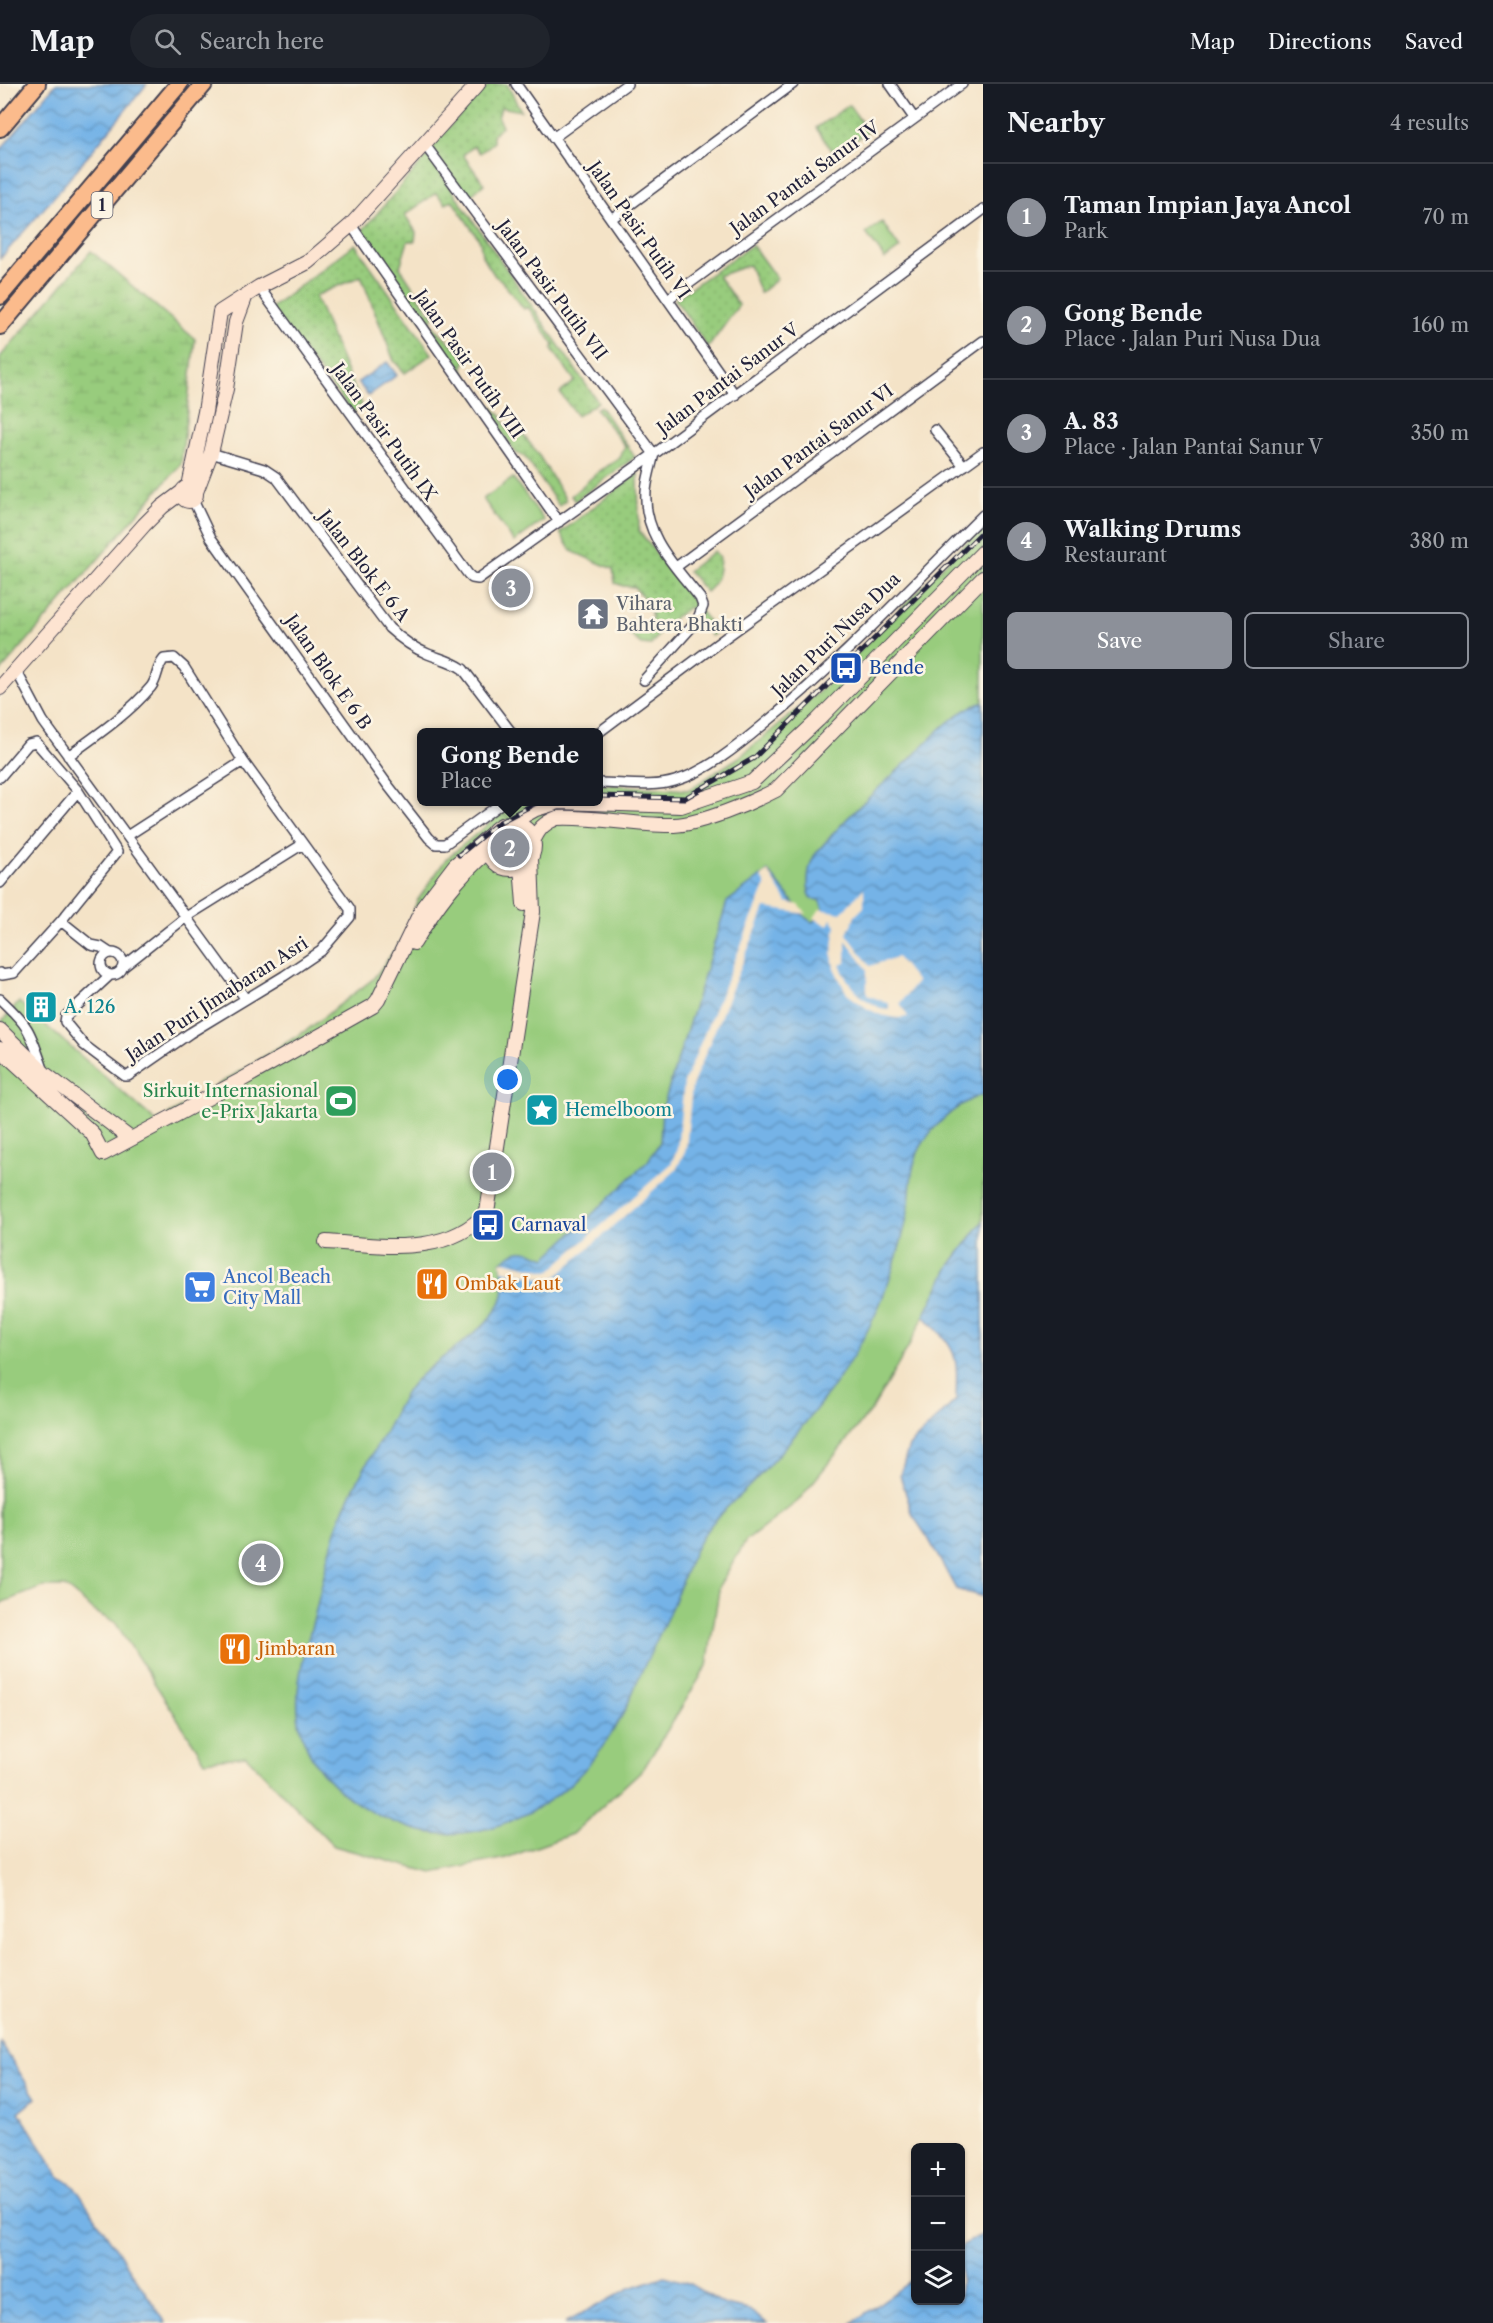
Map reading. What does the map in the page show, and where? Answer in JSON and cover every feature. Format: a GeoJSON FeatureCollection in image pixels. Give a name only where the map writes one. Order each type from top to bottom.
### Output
{"type":"FeatureCollection","features":[{"type":"Feature","properties":{"kind":"highway"},"geometry":{"type":"LineString","coordinates":[[0,128],[37,84]]}},
{"type":"Feature","properties":{"kind":"highway"},"geometry":{"type":"LineString","coordinates":[[0,291],[130,135],[179,84]]}},
{"type":"Feature","properties":{"kind":"highway","name":"1"},"geometry":{"type":"LineString","coordinates":[[0,296],[179,84]]}},
{"type":"Feature","properties":{"kind":"highway"},"geometry":{"type":"LineString","coordinates":[[0,321],[198,84]]}},
{"type":"Feature","properties":{"kind":"highway","name":"1"},"geometry":{"type":"LineString","coordinates":[[0,326],[204,84]]}},
{"type":"Feature","properties":{"kind":"street"},"geometry":{"type":"LineString","coordinates":[[190,493],[220,312],[259,287],[308,262],[351,225],[478,84]]}},
{"type":"Feature","properties":{"kind":"street","name":"Jalan Pasir Putih VI"},"geometry":{"type":"LineString","coordinates":[[516,84],[735,395]]}},
{"type":"Feature","properties":{"kind":"street"},"geometry":{"type":"LineString","coordinates":[[553,138],[627,84]]}},
{"type":"Feature","properties":{"kind":"street"},"geometry":{"type":"LineString","coordinates":[[611,219],[793,84]]}},
{"type":"Feature","properties":{"kind":"street"},"geometry":{"type":"LineString","coordinates":[[890,84],[915,118]]}},
{"type":"Feature","properties":{"kind":"street","name":"Jalan Pantai Sanur IV"},"geometry":{"type":"LineString","coordinates":[[668,299],[962,84]]}},
{"type":"Feature","properties":{"kind":"street","name":"Jalan Pasir Putih VII"},"geometry":{"type":"LineString","coordinates":[[425,145],[654,454]]}},
{"type":"Feature","properties":{"kind":"street","name":"Jalan Pantai Sanur V"},"geometry":{"type":"LineString","coordinates":[[490,570],[735,395],[983,210]]}},
{"type":"Feature","properties":{"kind":"street","name":"Jalan Pasir Putih VIII"},"geometry":{"type":"LineString","coordinates":[[351,225],[559,522]]}},
{"type":"Feature","properties":{"kind":"street","name":"Jalan Pasir Putih IX"},"geometry":{"type":"LineString","coordinates":[[259,287],[468,574],[478,579],[490,570]]}},
{"type":"Feature","properties":{"kind":"street"},"geometry":{"type":"LineString","coordinates":[[0,688],[144,525],[162,507],[190,493],[211,453],[226,389],[236,322],[246,295]]}},
{"type":"Feature","properties":{"kind":"street","name":"Jalan Pantai Sanur VI"},"geometry":{"type":"LineString","coordinates":[[676,567],[983,341]]}},
{"type":"Feature","properties":{"kind":"street"},"geometry":{"type":"LineString","coordinates":[[208,389],[226,389]]}},
{"type":"Feature","properties":{"kind":"street"},"geometry":{"type":"LineString","coordinates":[[935,430],[964,466]]}},
{"type":"Feature","properties":{"kind":"street"},"geometry":{"type":"LineString","coordinates":[[603,729],[725,638],[983,452]]}},
{"type":"Feature","properties":{"kind":"street","name":"Jalan Blok E 6 A"},"geometry":{"type":"LineString","coordinates":[[211,453],[264,470],[276,477],[389,628],[403,641],[464,669],[508,728]]}},
{"type":"Feature","properties":{"kind":"street"},"geometry":{"type":"LineString","coordinates":[[644,680],[681,641],[703,610],[700,598],[659,546],[652,532],[647,515],[646,491],[654,454]]}},
{"type":"Feature","properties":{"kind":"street","name":"Jalan Blok E 6 B"},"geometry":{"type":"LineString","coordinates":[[190,493],[211,538],[387,784],[429,838],[436,844],[445,844],[496,806]]}},
{"type":"Feature","properties":{"kind":"street","name":"Jalan Puri Nusa Dua"},"geometry":{"type":"LineString","coordinates":[[603,783],[661,784],[677,781],[735,748],[808,688],[848,651],[983,514]]}},
{"type":"Feature","properties":{"kind":"street"},"geometry":{"type":"LineString","coordinates":[[603,803],[681,806],[752,782],[983,552]]}},
{"type":"Feature","properties":{"kind":"street"},"geometry":{"type":"LineString","coordinates":[[325,1239],[399,1247],[425,1245],[461,1234],[477,1224],[487,1212],[533,912],[526,862],[537,831],[546,822],[557,818],[675,825],[697,820],[776,790],[983,579]]}},
{"type":"Feature","properties":{"kind":"street","name":"Jalan Puri Jimabaran Asri"},"geometry":{"type":"LineString","coordinates":[[68,756],[128,712],[157,679],[158,667],[164,659],[174,658],[184,667],[243,761],[349,905],[350,917],[321,951],[190,1033],[129,1076],[125,1076],[84,1045],[66,1025],[66,1016],[110,975]]}},
{"type":"Feature","properties":{"kind":"street"},"geometry":{"type":"LineString","coordinates":[[16,670],[44,721],[68,756],[245,998]]}},
{"type":"Feature","properties":{"kind":"street"},"geometry":{"type":"LineString","coordinates":[[836,700],[849,714]]}},
{"type":"Feature","properties":{"kind":"street"},"geometry":{"type":"LineString","coordinates":[[0,777],[28,744],[36,742],[78,791],[117,852],[61,921],[14,973],[2,975],[0,973]]}},
{"type":"Feature","properties":{"kind":"street"},"geometry":{"type":"LineString","coordinates":[[127,836],[243,761]]}},
{"type":"Feature","properties":{"kind":"street"},"geometry":{"type":"LineString","coordinates":[[0,883],[78,791]]}},
{"type":"Feature","properties":{"kind":"street"},"geometry":{"type":"LineString","coordinates":[[0,1049],[92,1133],[102,1154],[373,1006],[423,907],[455,865],[502,826],[546,806]]}},
{"type":"Feature","properties":{"kind":"street"},"geometry":{"type":"LineString","coordinates":[[509,824],[525,828],[533,842]]}},
{"type":"Feature","properties":{"kind":"street"},"geometry":{"type":"LineString","coordinates":[[491,834],[488,851],[491,859],[498,866],[508,869],[526,862]]}},
{"type":"Feature","properties":{"kind":"street"},"geometry":{"type":"LineString","coordinates":[[110,953],[102,961],[102,968],[110,975],[118,973],[123,966],[186,917],[303,844]]}},
{"type":"Feature","properties":{"kind":"street"},"geometry":{"type":"LineString","coordinates":[[383,987],[401,965],[433,910],[463,872],[488,851]]}},
{"type":"Feature","properties":{"kind":"street"},"geometry":{"type":"LineString","coordinates":[[61,921],[91,945],[118,954],[123,966]]}},
{"type":"Feature","properties":{"kind":"street"},"geometry":{"type":"LineString","coordinates":[[91,945],[94,954],[102,961]]}},
{"type":"Feature","properties":{"kind":"street"},"geometry":{"type":"LineString","coordinates":[[0,999],[30,1031],[36,1042],[45,1073]]}},
{"type":"Feature","properties":{"kind":"street"},"geometry":{"type":"LineString","coordinates":[[0,1030],[45,1073],[131,1139]]}},
{"type":"Feature","properties":{"kind":"street"},"geometry":{"type":"LineString","coordinates":[[72,1114],[83,1103]]}},
{"type":"Feature","properties":{"kind":"green space"},"geometry":{"type":"Polygon","coordinates":[[[490,84],[507,84],[521,111],[501,107],[498,118],[502,127],[493,134],[493,143],[480,153],[474,146],[463,155],[484,184],[468,198],[430,147],[490,84]]]}},
{"type":"Feature","properties":{"kind":"green space"},"geometry":{"type":"Polygon","coordinates":[[[849,105],[868,131],[835,155],[816,128],[849,105]]]}},
{"type":"Feature","properties":{"kind":"green space"},"geometry":{"type":"Polygon","coordinates":[[[428,155],[598,402],[577,416],[560,393],[575,381],[552,349],[554,345],[528,307],[524,309],[501,280],[495,276],[482,256],[480,241],[452,200],[446,204],[436,193],[405,215],[416,232],[415,241],[408,241],[400,267],[428,310],[434,315],[430,323],[466,360],[462,369],[479,394],[501,416],[507,429],[521,425],[521,432],[538,454],[566,500],[559,506],[525,457],[516,453],[360,233],[428,155]]]}},
{"type":"Feature","properties":{"kind":"green space"},"geometry":{"type":"Polygon","coordinates":[[[882,222],[900,248],[885,259],[866,233],[882,222]]]}},
{"type":"Feature","properties":{"kind":"green space"},"geometry":{"type":"Polygon","coordinates":[[[355,244],[432,354],[405,373],[394,361],[361,276],[315,296],[362,404],[353,413],[270,309],[355,244]]]}},
{"type":"Feature","properties":{"kind":"green space"},"geometry":{"type":"Polygon","coordinates":[[[752,245],[777,279],[760,293],[749,265],[718,276],[739,305],[708,348],[675,299],[752,245]]]}},
{"type":"Feature","properties":{"kind":"green space"},"geometry":{"type":"Polygon","coordinates":[[[91,251],[195,339],[181,464],[0,672],[0,357],[91,251]]]}},
{"type":"Feature","properties":{"kind":"green space"},"geometry":{"type":"Polygon","coordinates":[[[600,406],[635,457],[575,501],[571,496],[598,472],[620,458],[625,446],[596,409],[600,406]]]}},
{"type":"Feature","properties":{"kind":"green space"},"geometry":{"type":"Polygon","coordinates":[[[638,473],[639,531],[717,632],[711,636],[689,607],[666,624],[651,645],[641,644],[627,632],[631,619],[642,626],[652,619],[650,605],[634,587],[615,583],[613,569],[571,551],[560,533],[638,473]]]}},
{"type":"Feature","properties":{"kind":"green space"},"geometry":{"type":"Polygon","coordinates":[[[513,478],[544,520],[514,542],[483,499],[513,478]]]}},
{"type":"Feature","properties":{"kind":"green space"},"geometry":{"type":"Polygon","coordinates":[[[983,525],[983,1221],[949,1267],[909,1346],[872,1409],[798,1501],[746,1541],[720,1584],[707,1666],[644,1768],[572,1834],[506,1858],[432,1873],[334,1846],[246,1756],[205,1761],[115,1622],[98,1614],[65,1587],[43,1587],[3,1602],[0,1607],[0,1024],[19,1002],[157,1122],[307,1030],[373,979],[404,938],[417,901],[446,859],[510,806],[603,806],[603,784],[688,790],[738,758],[820,691],[983,525]]]}},
{"type":"Feature","properties":{"kind":"green space"},"geometry":{"type":"Polygon","coordinates":[[[714,551],[720,558],[718,573],[713,585],[706,592],[688,571],[714,551]]]}},
{"type":"Feature","properties":{"kind":"water"},"geometry":{"type":"Polygon","coordinates":[[[56,84],[147,84],[0,259],[0,150],[56,84]]]}},
{"type":"Feature","properties":{"kind":"water"},"geometry":{"type":"Polygon","coordinates":[[[387,362],[397,375],[368,396],[358,382],[387,362]]]}},
{"type":"Feature","properties":{"kind":"water"},"geometry":{"type":"Polygon","coordinates":[[[983,702],[983,1094],[961,1105],[941,1122],[932,1131],[918,1153],[912,1171],[908,1215],[900,1245],[886,1290],[866,1334],[825,1398],[760,1475],[704,1534],[623,1714],[607,1741],[577,1778],[565,1789],[524,1815],[493,1827],[460,1833],[443,1834],[410,1828],[358,1804],[329,1780],[308,1749],[298,1717],[298,1687],[326,1565],[341,1516],[408,1389],[418,1378],[475,1332],[498,1308],[504,1291],[501,1262],[518,1251],[546,1258],[648,1161],[660,1142],[662,1110],[727,902],[768,871],[807,919],[815,921],[823,908],[819,900],[812,899],[809,889],[809,872],[814,856],[859,807],[942,727],[962,712],[983,702]]]}},
{"type":"Feature","properties":{"kind":"water"},"geometry":{"type":"Polygon","coordinates":[[[983,1221],[983,1597],[956,1589],[913,1516],[900,1475],[909,1446],[956,1400],[956,1371],[953,1353],[943,1337],[924,1316],[949,1267],[983,1221]]]}},
{"type":"Feature","properties":{"kind":"water"},"geometry":{"type":"Polygon","coordinates":[[[0,2042],[36,2098],[19,2112],[59,2176],[75,2187],[166,2323],[0,2323],[0,2042]]]}},
{"type":"Feature","properties":{"kind":"water"},"geometry":{"type":"Polygon","coordinates":[[[983,2234],[983,2323],[852,2323],[911,2281],[911,2305],[965,2305],[965,2244],[983,2234]]]}},
{"type":"Feature","properties":{"kind":"water"},"geometry":{"type":"Polygon","coordinates":[[[665,2276],[688,2283],[725,2305],[749,2310],[767,2323],[565,2323],[630,2288],[665,2276]]]}},
{"type":"Feature","properties":{"kind":"pier"},"geometry":{"type":"Polygon","coordinates":[[[768,871],[787,902],[799,905],[807,914],[765,908],[692,1086],[686,1149],[676,1170],[556,1277],[545,1279],[502,1270],[501,1262],[504,1261],[551,1270],[671,1164],[677,1149],[684,1083],[765,887],[765,882],[761,877],[768,871]]]}},
{"type":"Feature","properties":{"kind":"pier"},"geometry":{"type":"Polygon","coordinates":[[[864,888],[864,907],[855,916],[847,934],[870,966],[897,957],[917,982],[900,1003],[908,1017],[897,1018],[881,1015],[847,994],[834,968],[832,954],[836,925],[831,919],[828,926],[814,918],[820,909],[841,913],[864,888]],[[846,940],[846,963],[840,965],[846,978],[861,997],[880,1008],[889,1009],[889,1003],[867,995],[867,969],[846,940]]]}},
{"type":"Feature","properties":{"kind":"railway"},"geometry":{"type":"LineString","coordinates":[[603,796],[685,798],[754,758],[983,531]]}},
{"type":"Feature","properties":{"kind":"railway"},"geometry":{"type":"LineString","coordinates":[[459,855],[498,823],[530,806]]}},
{"type":"Feature","properties":{"kind":"place","name":"A. 83"},"geometry":{"type":"Point","coordinates":[511,588]}},
{"type":"Feature","properties":{"kind":"place","name":"Vihara Bahtera Bhakti"},"geometry":{"type":"Point","coordinates":[593,614]}},
{"type":"Feature","properties":{"kind":"place","name":"Bende"},"geometry":{"type":"Point","coordinates":[846,668]}},
{"type":"Feature","properties":{"kind":"place","name":"Gong Bende"},"geometry":{"type":"Point","coordinates":[510,848]}},
{"type":"Feature","properties":{"kind":"place","name":"A. 126"},"geometry":{"type":"Point","coordinates":[41,1007]}},
{"type":"Feature","properties":{"kind":"place","name":"Sirkuit Internasional e-Prix Jakarta"},"geometry":{"type":"Point","coordinates":[341,1101]}},
{"type":"Feature","properties":{"kind":"place","name":"Hemelboom"},"geometry":{"type":"Point","coordinates":[542,1110]}},
{"type":"Feature","properties":{"kind":"place","name":"Taman Impian Jaya Ancol"},"geometry":{"type":"Point","coordinates":[492,1172]}},
{"type":"Feature","properties":{"kind":"place","name":"Carnaval"},"geometry":{"type":"Point","coordinates":[488,1225]}},
{"type":"Feature","properties":{"kind":"place","name":"Ombak Laut"},"geometry":{"type":"Point","coordinates":[432,1284]}},
{"type":"Feature","properties":{"kind":"place","name":"Ancol Beach City Mall"},"geometry":{"type":"Point","coordinates":[200,1287]}},
{"type":"Feature","properties":{"kind":"place","name":"Walking Drums"},"geometry":{"type":"Point","coordinates":[261,1563]}},
{"type":"Feature","properties":{"kind":"place","name":"Jimbaran"},"geometry":{"type":"Point","coordinates":[235,1649]}}]}
